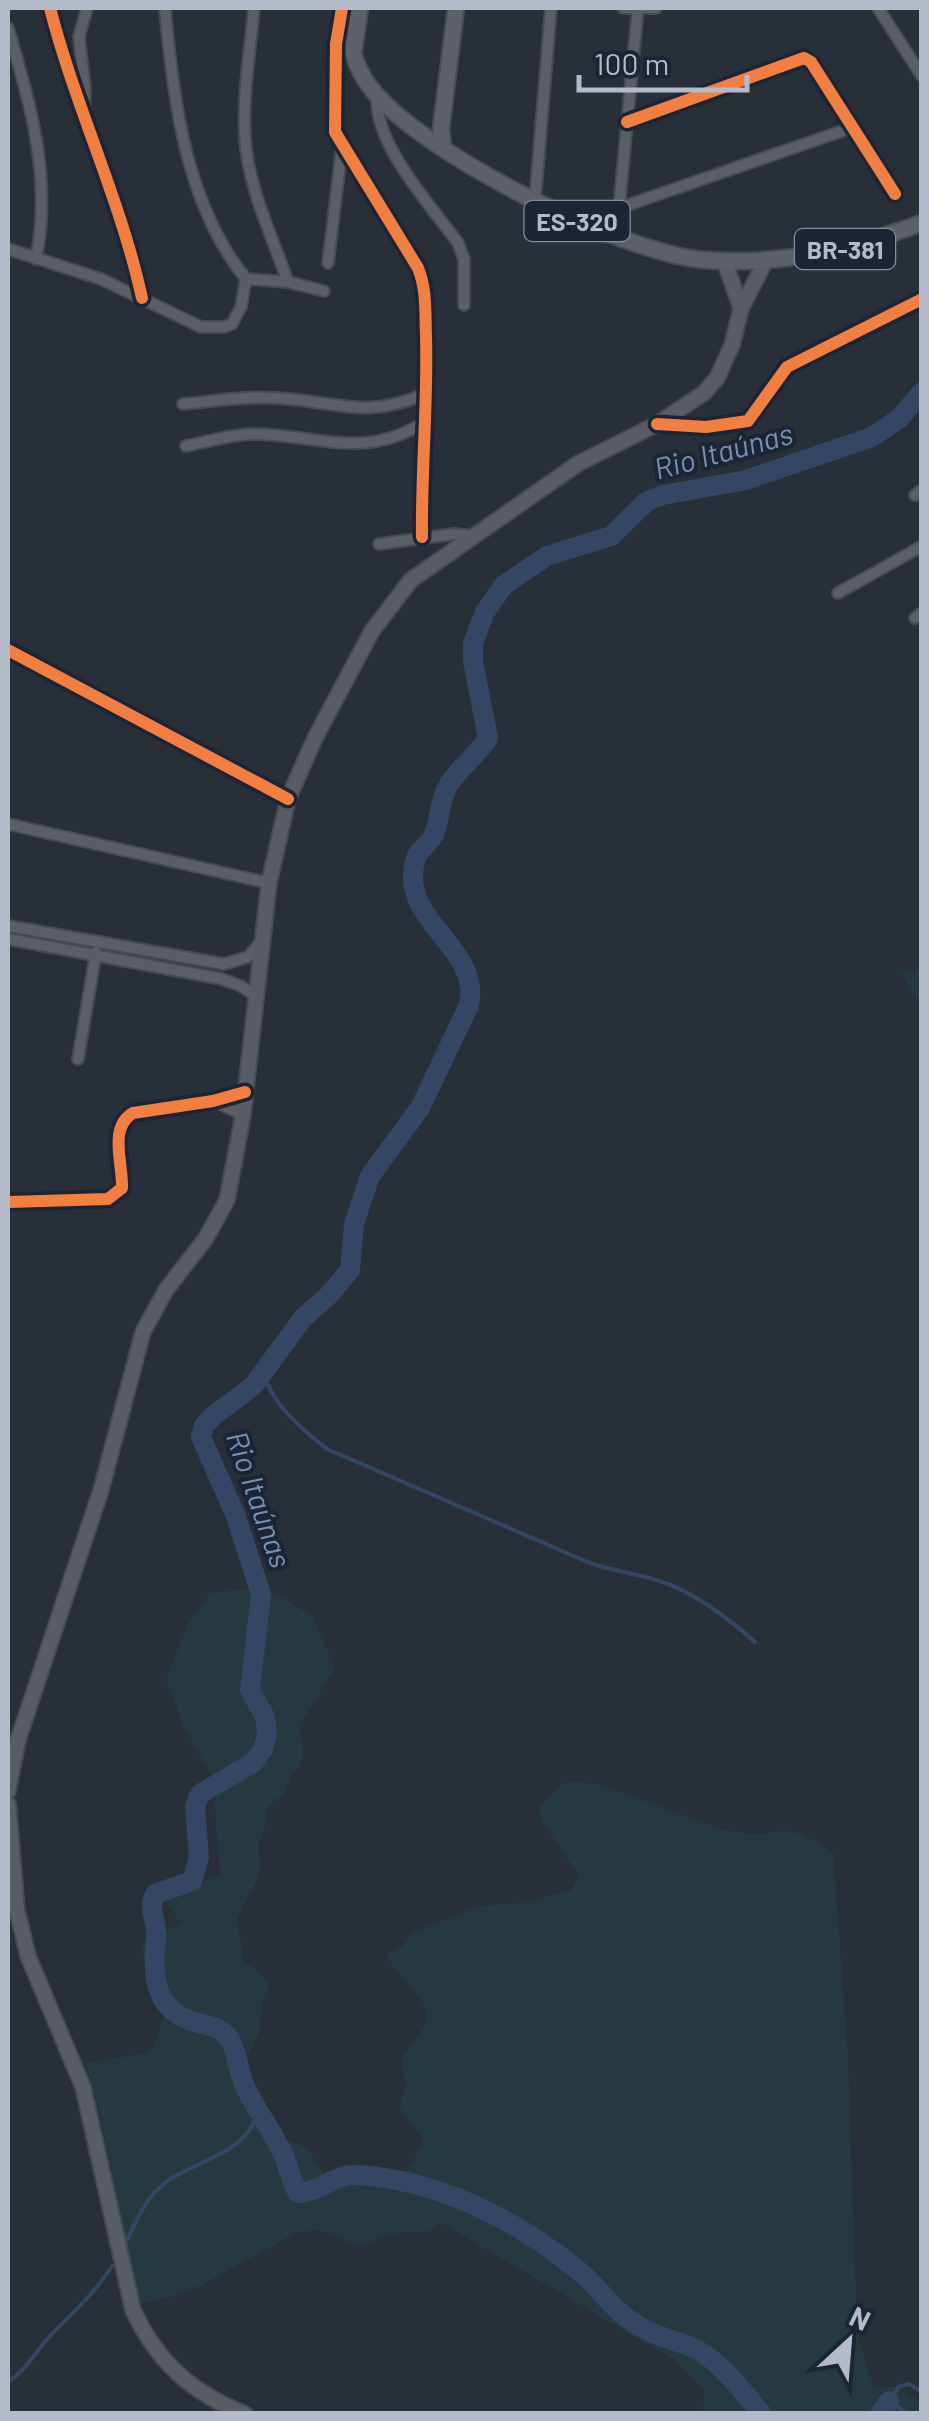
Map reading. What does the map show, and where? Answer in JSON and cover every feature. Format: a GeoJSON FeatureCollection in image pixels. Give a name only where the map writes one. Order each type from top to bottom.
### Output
{"type":"FeatureCollection","features":[{"type":"Feature","properties":{"kind":"main road","name":"ES-320"},"geometry":{"type":"LineString","coordinates":[[344,8],[347,34],[363,77],[377,96],[442,145],[534,200],[612,237],[674,257],[724,262]]}},
{"type":"Feature","properties":{"kind":"main road"},"geometry":{"type":"LineString","coordinates":[[354,48],[360,8]]}},
{"type":"Feature","properties":{"kind":"main road"},"geometry":{"type":"LineString","coordinates":[[442,145],[456,8]]}},
{"type":"Feature","properties":{"kind":"main road"},"geometry":{"type":"LineString","coordinates":[[445,106],[452,139],[475,166]]}},
{"type":"Feature","properties":{"kind":"main road","name":"BR-381"},"geometry":{"type":"LineString","coordinates":[[724,262],[765,262],[855,247],[922,224]]}},
{"type":"Feature","properties":{"kind":"main road"},"geometry":{"type":"LineString","coordinates":[[724,262],[742,309]]}},
{"type":"Feature","properties":{"kind":"main road"},"geometry":{"type":"LineString","coordinates":[[8,1791],[18,1740],[101,1490],[143,1332],[166,1290],[218,1220],[235,1168],[260,943],[288,798],[351,668],[394,598],[434,560],[579,463],[658,424],[696,400],[716,378],[765,262]]}},
{"type":"Feature","properties":{"kind":"main road"},"geometry":{"type":"LineString","coordinates":[[8,1804],[17,1910],[28,1956],[83,2087],[134,2310],[148,2340],[173,2372],[202,2394],[245,2414]]}},
{"type":"Feature","properties":{"kind":"street"},"geometry":{"type":"LineString","coordinates":[[50,8],[83,118],[132,252],[142,298]]}},
{"type":"Feature","properties":{"kind":"street"},"geometry":{"type":"LineString","coordinates":[[83,118],[86,94],[79,38],[87,8]]}},
{"type":"Feature","properties":{"kind":"street"},"geometry":{"type":"LineString","coordinates":[[8,249],[101,278],[202,327],[224,328],[238,316],[246,279],[211,220],[194,176],[178,114],[165,8]]}},
{"type":"Feature","properties":{"kind":"street"},"geometry":{"type":"LineString","coordinates":[[254,8],[246,150],[288,282]]}},
{"type":"Feature","properties":{"kind":"street"},"geometry":{"type":"LineString","coordinates":[[344,8],[336,44],[334,125],[342,147],[418,268],[424,285],[427,393],[422,537]]}},
{"type":"Feature","properties":{"kind":"street"},"geometry":{"type":"LineString","coordinates":[[534,200],[551,8]]}},
{"type":"Feature","properties":{"kind":"street"},"geometry":{"type":"LineString","coordinates":[[623,8],[656,8]]}},
{"type":"Feature","properties":{"kind":"street"},"geometry":{"type":"LineString","coordinates":[[612,237],[619,208],[638,8]]}},
{"type":"Feature","properties":{"kind":"street"},"geometry":{"type":"LineString","coordinates":[[878,8],[922,76]]}},
{"type":"Feature","properties":{"kind":"street"},"geometry":{"type":"LineString","coordinates":[[8,28],[35,127],[42,174],[43,215],[36,259]]}},
{"type":"Feature","properties":{"kind":"street"},"geometry":{"type":"LineString","coordinates":[[627,122],[797,59],[811,62],[896,194]]}},
{"type":"Feature","properties":{"kind":"street"},"geometry":{"type":"LineString","coordinates":[[377,96],[377,112],[386,141],[458,244],[464,259],[464,306]]}},
{"type":"Feature","properties":{"kind":"street"},"geometry":{"type":"LineString","coordinates":[[619,208],[852,128]]}},
{"type":"Feature","properties":{"kind":"street"},"geometry":{"type":"LineString","coordinates":[[328,263],[342,147]]}},
{"type":"Feature","properties":{"kind":"street"},"geometry":{"type":"LineString","coordinates":[[246,279],[324,290]]}},
{"type":"Feature","properties":{"kind":"street"},"geometry":{"type":"LineString","coordinates":[[658,424],[706,428],[748,421],[788,368],[922,299]]}},
{"type":"Feature","properties":{"kind":"street"},"geometry":{"type":"LineString","coordinates":[[184,404],[274,397],[339,408],[377,409],[394,407],[427,393]]}},
{"type":"Feature","properties":{"kind":"street"},"geometry":{"type":"LineString","coordinates":[[186,446],[253,434],[330,444],[377,443],[410,431],[426,420]]}},
{"type":"Feature","properties":{"kind":"street"},"geometry":{"type":"LineString","coordinates":[[379,544],[454,534],[473,536]]}},
{"type":"Feature","properties":{"kind":"street"},"geometry":{"type":"LineString","coordinates":[[838,593],[922,546]]}},
{"type":"Feature","properties":{"kind":"street"},"geometry":{"type":"LineString","coordinates":[[8,650],[288,798]]}},
{"type":"Feature","properties":{"kind":"street"},"geometry":{"type":"LineString","coordinates":[[8,824],[269,883]]}},
{"type":"Feature","properties":{"kind":"street"},"geometry":{"type":"LineString","coordinates":[[8,926],[222,979],[256,996]]}},
{"type":"Feature","properties":{"kind":"street"},"geometry":{"type":"LineString","coordinates":[[8,939],[224,964],[248,957],[260,943]]}},
{"type":"Feature","properties":{"kind":"street"},"geometry":{"type":"LineString","coordinates":[[78,1059],[97,950]]}},
{"type":"Feature","properties":{"kind":"street"},"geometry":{"type":"LineString","coordinates":[[8,1202],[108,1199],[122,1188],[118,1134],[125,1118],[133,1113],[214,1101],[245,1092]]}},
{"type":"Feature","properties":{"kind":"street"},"geometry":{"type":"LineString","coordinates":[[214,1101],[243,1115]]}},
{"type":"Feature","properties":{"kind":"green space"},"geometry":{"type":"Polygon","coordinates":[[[906,969],[913,973],[921,969],[921,1001],[912,994],[902,973],[906,969]]]}},
{"type":"Feature","properties":{"kind":"green space"},"geometry":{"type":"Polygon","coordinates":[[[251,1588],[284,1599],[312,1616],[335,1668],[300,1726],[304,1754],[299,1767],[282,1797],[267,1810],[259,1842],[260,1874],[237,1919],[244,1962],[270,1986],[262,2002],[260,2031],[240,2071],[265,2134],[264,2143],[294,2142],[302,2146],[336,2185],[369,2178],[388,2184],[403,2179],[424,2140],[399,2105],[406,2087],[401,2060],[425,2024],[427,2012],[386,1954],[404,1945],[410,1934],[479,1906],[524,1903],[571,1890],[579,1875],[542,1821],[539,1808],[561,1785],[572,1781],[601,1785],[717,1828],[751,1835],[784,1831],[802,1834],[833,1852],[848,2057],[857,2335],[874,2389],[895,2387],[921,2401],[921,2413],[702,2413],[705,2391],[673,2359],[440,2222],[426,2232],[396,2233],[358,2245],[320,2230],[297,2232],[202,2285],[141,2303],[125,2243],[102,2122],[85,2063],[152,2049],[163,2016],[160,2002],[146,1988],[144,1944],[182,1924],[158,1893],[220,1875],[213,1778],[184,1727],[166,1679],[187,1626],[210,1593],[251,1588]]]}},
{"type":"Feature","properties":{"kind":"waterway","name":"Rio Itaúnas"},"geometry":{"type":"LineString","coordinates":[[762,2414],[710,2358],[634,2323],[554,2251],[474,2205],[416,2184],[355,2175],[298,2193],[281,2148],[244,2084],[230,2040],[216,2028],[183,2018],[164,2001],[156,1979],[152,1905],[155,1894],[192,1881],[199,1857],[195,1806],[200,1794],[254,1762],[267,1734],[265,1717],[250,1690],[261,1594],[235,1514],[201,1437],[204,1426],[253,1386],[303,1318],[350,1270],[354,1224],[370,1176],[420,1108],[469,1005],[470,985],[464,967],[428,918],[413,882],[416,857],[435,831],[449,785],[488,738],[473,661],[473,643],[485,612],[504,585],[547,556],[611,536],[647,501],[746,480],[872,437],[900,418],[922,392]]}},
{"type":"Feature","properties":{"kind":"waterway"},"geometry":{"type":"LineString","coordinates":[[263,1372],[281,1406],[327,1449],[590,1563],[679,1589],[714,1609],[755,1642]]}},
{"type":"Feature","properties":{"kind":"waterway"},"geometry":{"type":"LineString","coordinates":[[124,2246],[156,2191],[241,2140],[259,2111]]}},
{"type":"Feature","properties":{"kind":"waterway"},"geometry":{"type":"LineString","coordinates":[[8,2382],[91,2294],[112,2266]]}},
{"type":"Feature","properties":{"kind":"waterway"},"geometry":{"type":"LineString","coordinates":[[908,2414],[889,2401],[898,2387],[909,2384],[922,2392]]}},
{"type":"Feature","properties":{"kind":"waterway","name":"Rio Itaúnas"},"geometry":{"type":"LineString","coordinates":[[880,2414],[889,2401]]}},
{"type":"Feature","properties":{"kind":"cycle path"},"geometry":{"type":"LineString","coordinates":[[50,8],[122,224],[142,298]]}},
{"type":"Feature","properties":{"kind":"cycle path"},"geometry":{"type":"LineString","coordinates":[[342,8],[336,44],[335,132],[418,268],[424,293],[422,537]]}},
{"type":"Feature","properties":{"kind":"cycle path"},"geometry":{"type":"LineString","coordinates":[[627,122],[804,58],[811,62],[895,194]]}},
{"type":"Feature","properties":{"kind":"cycle path"},"geometry":{"type":"LineString","coordinates":[[657,424],[706,427],[748,421],[787,367],[922,299]]}},
{"type":"Feature","properties":{"kind":"cycle path"},"geometry":{"type":"LineString","coordinates":[[8,650],[288,799]]}},
{"type":"Feature","properties":{"kind":"cycle path"},"geometry":{"type":"LineString","coordinates":[[8,1202],[108,1199],[122,1188],[119,1137],[125,1120],[133,1113],[245,1092]]}}]}
